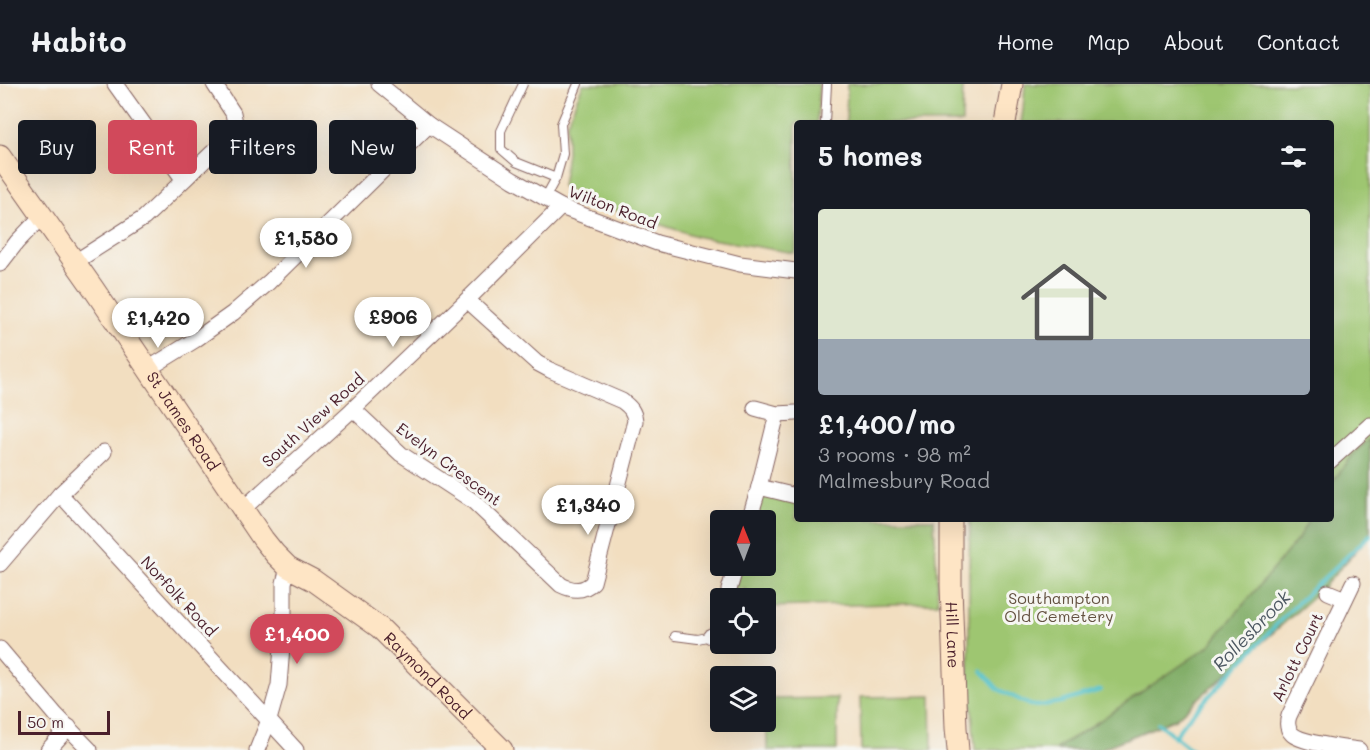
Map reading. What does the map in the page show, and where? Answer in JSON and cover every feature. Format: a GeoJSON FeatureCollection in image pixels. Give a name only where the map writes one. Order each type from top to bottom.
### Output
{"type":"FeatureCollection","features":[{"type":"Feature","properties":{"kind":"street"},"geometry":{"type":"LineString","coordinates":[[114,84],[183,179]]}},
{"type":"Feature","properties":{"kind":"street"},"geometry":{"type":"LineString","coordinates":[[75,262],[144,218],[231,135],[235,123],[234,113],[214,84]]}},
{"type":"Feature","properties":{"kind":"street","name":"Wilton Road"},"geometry":{"type":"LineString","coordinates":[[379,84],[429,125],[513,180],[561,207],[657,243],[740,264],[794,271]]}},
{"type":"Feature","properties":{"kind":"street"},"geometry":{"type":"LineString","coordinates":[[1006,120],[1012,84]]}},
{"type":"Feature","properties":{"kind":"street"},"geometry":{"type":"LineString","coordinates":[[148,369],[233,313],[269,282],[429,125]]}},
{"type":"Feature","properties":{"kind":"street","name":"St James Road"},"geometry":{"type":"LineString","coordinates":[[0,156],[43,215],[262,539],[288,567]]}},
{"type":"Feature","properties":{"kind":"street","name":"South View Road"},"geometry":{"type":"LineString","coordinates":[[243,508],[353,409],[468,300],[561,207]]}},
{"type":"Feature","properties":{"kind":"street"},"geometry":{"type":"LineString","coordinates":[[0,264],[28,229],[43,215]]}},
{"type":"Feature","properties":{"kind":"street","name":"Evelyn Crescent"},"geometry":{"type":"LineString","coordinates":[[353,409],[401,454],[473,501],[561,585],[578,590],[588,587],[593,582],[635,421],[634,414],[622,401],[537,363],[468,300]]}},
{"type":"Feature","properties":{"kind":"street"},"geometry":{"type":"LineString","coordinates":[[755,408],[777,414],[794,413]]}},
{"type":"Feature","properties":{"kind":"street"},"geometry":{"type":"LineString","coordinates":[[752,510],[777,414]]}},
{"type":"Feature","properties":{"kind":"street"},"geometry":{"type":"LineString","coordinates":[[1334,457],[1370,425]]}},
{"type":"Feature","properties":{"kind":"street"},"geometry":{"type":"LineString","coordinates":[[0,564],[60,494],[104,452]]}},
{"type":"Feature","properties":{"kind":"street"},"geometry":{"type":"LineString","coordinates":[[759,487],[794,496]]}},
{"type":"Feature","properties":{"kind":"street","name":"Norfolk Road"},"geometry":{"type":"LineString","coordinates":[[60,494],[296,750]]}},
{"type":"Feature","properties":{"kind":"street","name":"Hill Lane"},"geometry":{"type":"LineString","coordinates":[[951,522],[951,586],[958,750]]}},
{"type":"Feature","properties":{"kind":"street"},"geometry":{"type":"LineString","coordinates":[[257,750],[279,685],[284,622],[284,583],[288,567]]}},
{"type":"Feature","properties":{"kind":"street","name":"Raymond Road"},"geometry":{"type":"LineString","coordinates":[[288,567],[313,580],[380,628],[502,750]]}},
{"type":"Feature","properties":{"kind":"street","name":"Arlott Court"},"geometry":{"type":"LineString","coordinates":[[1353,584],[1287,722],[1294,736],[1317,743],[1359,750]]}},
{"type":"Feature","properties":{"kind":"street","name":"Arlott Court"},"geometry":{"type":"LineString","coordinates":[[1328,592],[1345,599]]}},
{"type":"Feature","properties":{"kind":"street"},"geometry":{"type":"LineString","coordinates":[[0,648],[56,715],[90,750]]}},
{"type":"Feature","properties":{"kind":"street"},"geometry":{"type":"LineString","coordinates":[[48,750],[69,727]]}},
{"type":"Feature","properties":{"kind":"lane"},"geometry":{"type":"LineString","coordinates":[[523,84],[501,131],[501,149],[516,162],[556,178]]}},
{"type":"Feature","properties":{"kind":"lane"},"geometry":{"type":"LineString","coordinates":[[545,198],[556,178],[563,154],[561,124],[578,84]]}},
{"type":"Feature","properties":{"kind":"lane"},"geometry":{"type":"LineString","coordinates":[[825,120],[827,84]]}},
{"type":"Feature","properties":{"kind":"lane"},"geometry":{"type":"LineString","coordinates":[[675,636],[698,639],[710,636]]}},
{"type":"Feature","properties":{"kind":"green space"},"geometry":{"type":"Polygon","coordinates":[[[583,84],[819,84],[817,120],[794,120],[794,253],[699,237],[593,203],[562,186],[567,153],[567,123],[583,84]]]}},
{"type":"Feature","properties":{"kind":"green space"},"geometry":{"type":"Polygon","coordinates":[[[847,84],[963,84],[962,120],[846,120],[847,84]]]}},
{"type":"Feature","properties":{"kind":"green space","name":"Southampton Old Cemetery"},"geometry":{"type":"Polygon","coordinates":[[[1025,84],[1370,84],[1370,535],[1319,592],[1175,719],[1098,750],[975,750],[969,672],[970,522],[1334,522],[1334,120],[1021,120],[1025,84]]]}},
{"type":"Feature","properties":{"kind":"green space"},"geometry":{"type":"Polygon","coordinates":[[[1370,439],[1370,535],[1319,592],[1175,719],[1098,750],[1054,750],[1209,646],[1298,539],[1307,522],[1334,522],[1334,480],[1355,452],[1370,439]]]}},
{"type":"Feature","properties":{"kind":"green space"},"geometry":{"type":"Polygon","coordinates":[[[766,494],[794,500],[794,522],[934,522],[938,603],[776,607],[776,588],[734,588],[737,576],[776,576],[776,510],[757,510],[766,494]]]}},
{"type":"Feature","properties":{"kind":"green space"},"geometry":{"type":"Polygon","coordinates":[[[931,696],[932,750],[861,750],[860,697],[931,696]]]}},
{"type":"Feature","properties":{"kind":"green space"},"geometry":{"type":"Polygon","coordinates":[[[837,698],[837,750],[767,750],[767,732],[776,732],[776,699],[837,698]]]}},
{"type":"Feature","properties":{"kind":"waterway","name":"Rollesbrook"},"geometry":{"type":"LineString","coordinates":[[1175,738],[1182,725],[1293,607],[1370,535]]}},
{"type":"Feature","properties":{"kind":"waterway"},"geometry":{"type":"LineString","coordinates":[[982,671],[998,689],[1030,705],[1062,702],[1101,690]]}},
{"type":"Feature","properties":{"kind":"waterway","name":"Rollesbrook"},"geometry":{"type":"LineString","coordinates":[[1158,723],[1192,750]]}}]}
